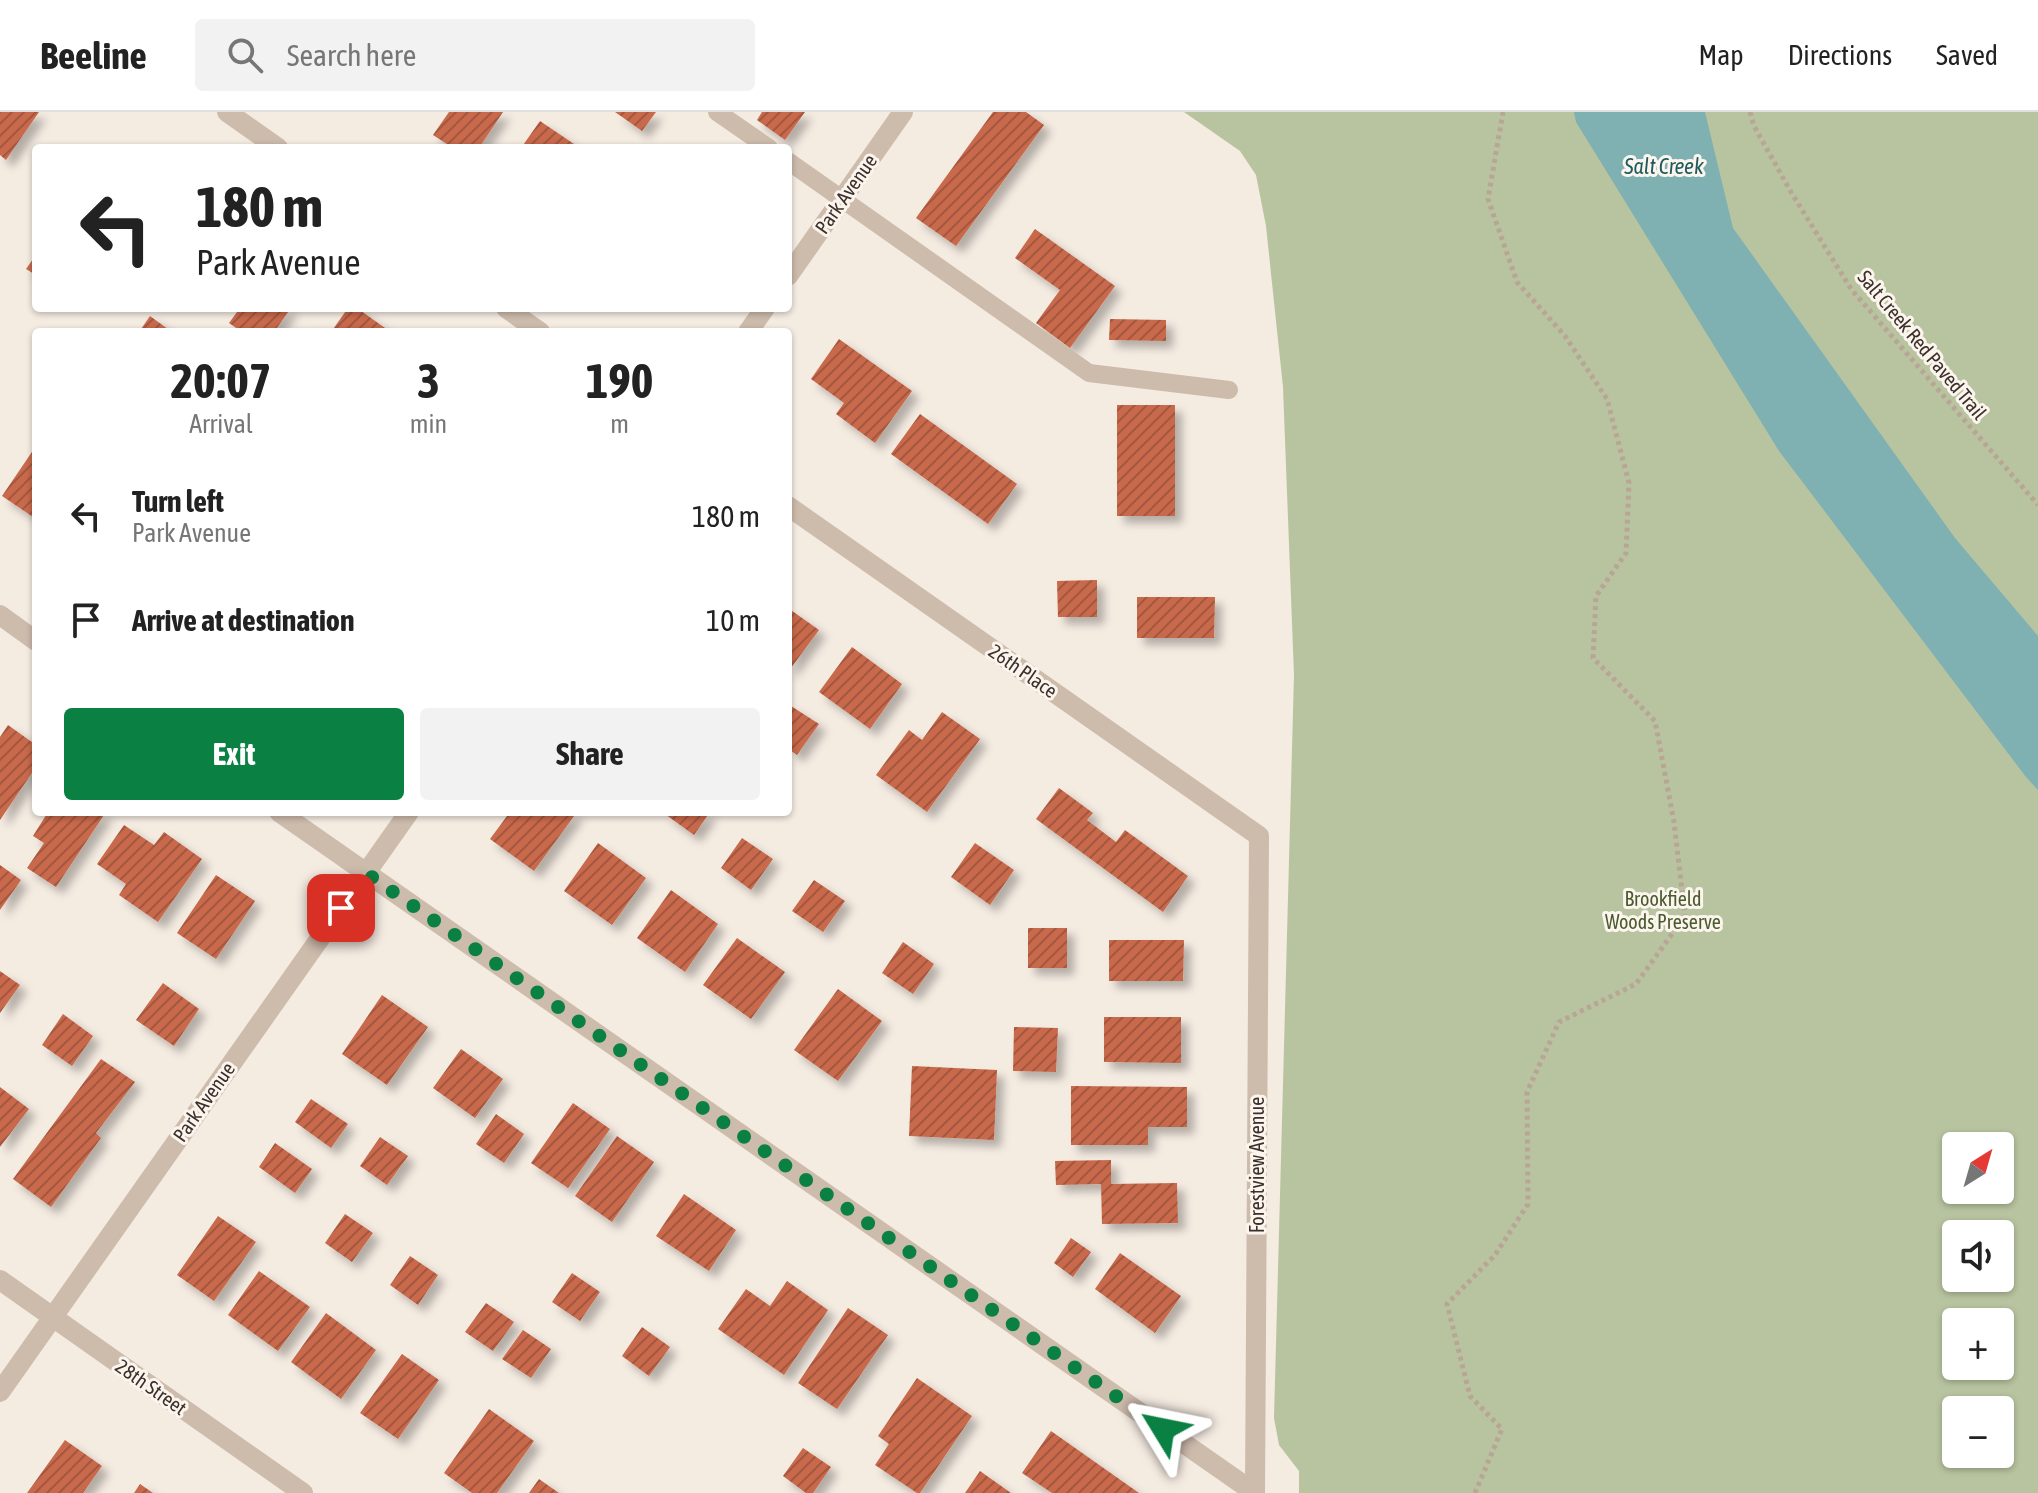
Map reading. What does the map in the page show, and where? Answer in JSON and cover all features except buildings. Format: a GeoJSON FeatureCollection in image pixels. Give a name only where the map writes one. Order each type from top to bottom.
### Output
{"type":"FeatureCollection","features":[{"type":"Feature","properties":{"kind":"street"},"geometry":{"type":"LineString","coordinates":[[227,112],[272,144]]}},
{"type":"Feature","properties":{"kind":"street","name":"Park Avenue"},"geometry":{"type":"LineString","coordinates":[[792,270],[903,112]]}},
{"type":"Feature","properties":{"kind":"street"},"geometry":{"type":"LineString","coordinates":[[512,312],[534,328]]}},
{"type":"Feature","properties":{"kind":"street","name":"26th Place"},"geometry":{"type":"LineString","coordinates":[[792,509],[1259,836]]}},
{"type":"Feature","properties":{"kind":"street"},"geometry":{"type":"LineString","coordinates":[[0,615],[32,638]]}},
{"type":"Feature","properties":{"kind":"street"},"geometry":{"type":"LineString","coordinates":[[285,816],[1255,1493]]}},
{"type":"Feature","properties":{"kind":"street","name":"Park Avenue"},"geometry":{"type":"LineString","coordinates":[[0,1392],[406,816]]}},
{"type":"Feature","properties":{"kind":"street","name":"Forestview Avenue"},"geometry":{"type":"LineString","coordinates":[[1255,1493],[1259,836]]}},
{"type":"Feature","properties":{"kind":"street","name":"28th Street"},"geometry":{"type":"LineString","coordinates":[[0,1280],[303,1493]]}},
{"type":"Feature","properties":{"kind":"lane"},"geometry":{"type":"LineString","coordinates":[[717,112],[763,144]]}},
{"type":"Feature","properties":{"kind":"lane"},"geometry":{"type":"LineString","coordinates":[[792,164],[1089,373],[1229,390]]}},
{"type":"Feature","properties":{"kind":"path"},"geometry":{"type":"LineString","coordinates":[[1475,1493],[1502,1429],[1470,1396],[1447,1304],[1495,1255],[1528,1204],[1527,1092],[1559,1022],[1636,984],[1685,916],[1674,822],[1655,721],[1593,658],[1596,596],[1626,553],[1629,483],[1607,399],[1565,336],[1517,282],[1488,199],[1503,112]]}},
{"type":"Feature","properties":{"kind":"path","name":"Salt Creek Red Paved Trail"},"geometry":{"type":"LineString","coordinates":[[1750,112],[1754,126],[1791,192],[1851,289],[2038,505]]}},
{"type":"Feature","properties":{"kind":"green space","name":"Brookfield Woods Preserve"},"geometry":{"type":"Polygon","coordinates":[[[1184,112],[2038,112],[2038,1493],[1299,1493],[1299,1471],[1279,1445],[1274,1418],[1294,675],[1283,387],[1266,226],[1256,175],[1240,151],[1184,112]]]}},
{"type":"Feature","properties":{"kind":"water","name":"Salt Creek"},"geometry":{"type":"Polygon","coordinates":[[[1574,112],[1705,112],[1733,228],[1955,538],[2038,636],[2038,790],[1779,451],[1576,122],[1574,112]]]}},
{"type":"Feature","properties":{"kind":"route"},"geometry":{"type":"LineString","coordinates":[[341,908],[366,873],[1163,1429]]}}]}
